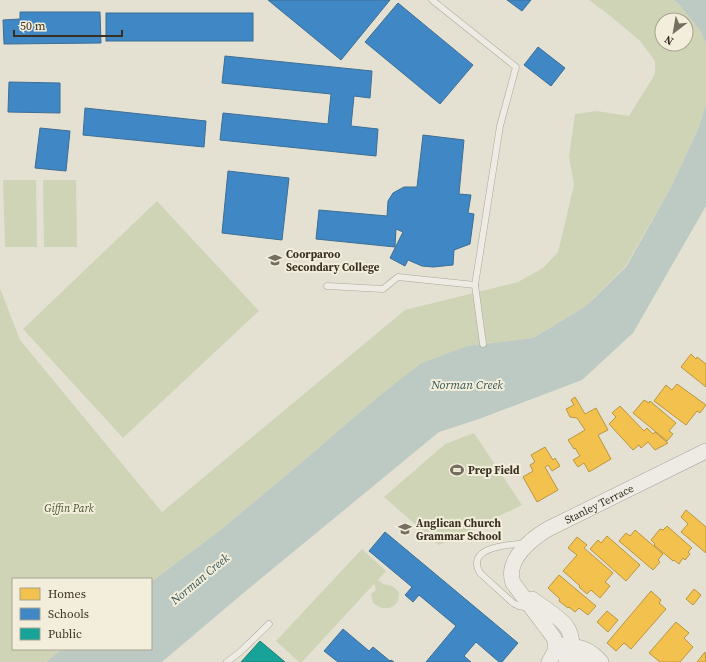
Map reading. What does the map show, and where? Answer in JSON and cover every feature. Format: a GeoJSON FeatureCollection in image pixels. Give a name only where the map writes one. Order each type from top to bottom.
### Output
{"type":"FeatureCollection","features":[{"type":"Feature","properties":{"kind":"street","name":"Stanley Terrace"},"geometry":{"type":"LineString","coordinates":[[513,581],[511,569],[514,561],[529,542],[540,533],[706,451]]}},
{"type":"Feature","properties":{"kind":"street"},"geometry":{"type":"LineString","coordinates":[[513,581],[551,633],[555,641],[556,645],[549,662]]}},
{"type":"Feature","properties":{"kind":"street"},"geometry":{"type":"LineString","coordinates":[[513,581],[564,623],[569,631],[571,639],[569,655]]}},
{"type":"Feature","properties":{"kind":"street"},"geometry":{"type":"LineString","coordinates":[[556,645],[569,655],[585,662]]}},
{"type":"Feature","properties":{"kind":"street"},"geometry":{"type":"LineString","coordinates":[[569,655],[584,648],[601,662]]}},
{"type":"Feature","properties":{"kind":"lane"},"geometry":{"type":"LineString","coordinates":[[432,0],[516,67],[500,126],[475,285],[483,344]]}},
{"type":"Feature","properties":{"kind":"lane"},"geometry":{"type":"LineString","coordinates":[[327,286],[383,289],[398,277],[475,285]]}},
{"type":"Feature","properties":{"kind":"lane"},"geometry":{"type":"LineString","coordinates":[[529,542],[489,548],[481,554],[477,564],[480,573],[513,603],[518,606],[532,608]]}},
{"type":"Feature","properties":{"kind":"lane"},"geometry":{"type":"LineString","coordinates":[[227,662],[240,652],[269,624]]}},
{"type":"Feature","properties":{"kind":"green space","name":"Giffin Park"},"geometry":{"type":"Polygon","coordinates":[[[589,0],[674,0],[678,3],[685,12],[654,12],[654,52],[694,52],[694,23],[701,32],[706,44],[706,104],[699,127],[671,187],[625,267],[586,306],[533,338],[467,346],[373,401],[218,532],[152,581],[152,578],[12,578],[12,650],[61,650],[46,662],[0,662],[0,288],[20,340],[162,512],[405,310],[518,282],[543,268],[558,252],[574,185],[569,157],[575,114],[597,111],[629,116],[655,74],[655,61],[640,41],[589,0]]]}},
{"type":"Feature","properties":{"kind":"green space"},"geometry":{"type":"Polygon","coordinates":[[[3,180],[36,180],[37,247],[5,247],[3,180]]]}},
{"type":"Feature","properties":{"kind":"green space"},"geometry":{"type":"Polygon","coordinates":[[[43,180],[76,180],[77,247],[44,247],[43,180]]]}},
{"type":"Feature","properties":{"kind":"green space"},"geometry":{"type":"Polygon","coordinates":[[[157,201],[259,311],[123,438],[23,329],[157,201]]]}},
{"type":"Feature","properties":{"kind":"green space","name":"Prep Field"},"geometry":{"type":"Polygon","coordinates":[[[474,433],[522,505],[439,545],[384,497],[445,444],[474,433]]]}},
{"type":"Feature","properties":{"kind":"green space"},"geometry":{"type":"Polygon","coordinates":[[[362,549],[386,571],[377,581],[394,587],[399,592],[397,602],[389,608],[381,608],[373,603],[371,594],[376,590],[374,584],[302,662],[299,662],[276,641],[362,549]]]}},
{"type":"Feature","properties":{"kind":"water"},"geometry":{"type":"Polygon","coordinates":[[[674,0],[706,0],[706,44],[701,32],[694,23],[694,12],[685,12],[674,0]]]}},
{"type":"Feature","properties":{"kind":"water","name":"Norman Creek"},"geometry":{"type":"Polygon","coordinates":[[[706,104],[706,206],[633,333],[582,380],[479,419],[439,432],[162,662],[46,662],[61,650],[152,650],[152,581],[218,532],[373,401],[420,364],[467,346],[533,338],[586,306],[626,267],[671,187],[699,127],[706,104]]]}},
{"type":"Feature","properties":{"kind":"building: Homes"},"geometry":{"type":"Polygon","coordinates":[[[691,354],[696,359],[697,357],[706,364],[706,387],[681,367],[691,354]]]}},
{"type":"Feature","properties":{"kind":"building: Homes"},"geometry":{"type":"Polygon","coordinates":[[[677,384],[706,405],[700,413],[697,411],[686,425],[654,401],[666,385],[672,390],[677,384]]]}},
{"type":"Feature","properties":{"kind":"building: Homes"},"geometry":{"type":"Polygon","coordinates":[[[575,397],[585,414],[596,408],[608,430],[598,435],[611,459],[589,472],[584,463],[578,467],[573,460],[580,456],[568,440],[585,430],[577,418],[570,417],[566,409],[574,405],[571,400],[575,397]]]}},
{"type":"Feature","properties":{"kind":"building: Homes"},"geometry":{"type":"Polygon","coordinates":[[[644,400],[649,403],[650,401],[676,423],[669,431],[673,434],[667,441],[633,413],[644,400]]]}},
{"type":"Feature","properties":{"kind":"building: Homes"},"geometry":{"type":"Polygon","coordinates":[[[620,406],[644,431],[647,428],[653,434],[655,432],[668,443],[655,450],[648,442],[641,448],[639,445],[633,450],[609,424],[616,417],[612,413],[620,406]]]}},
{"type":"Feature","properties":{"kind":"building: Homes"},"geometry":{"type":"Polygon","coordinates":[[[545,447],[553,460],[555,458],[560,466],[552,471],[548,465],[545,467],[558,490],[537,502],[523,477],[533,471],[530,465],[535,462],[531,455],[545,447]]]}},
{"type":"Feature","properties":{"kind":"building: Homes"},"geometry":{"type":"Polygon","coordinates":[[[686,510],[706,527],[706,553],[681,532],[688,524],[681,517],[686,510]]]}},
{"type":"Feature","properties":{"kind":"building: Homes"},"geometry":{"type":"Polygon","coordinates":[[[667,526],[692,548],[688,552],[690,554],[685,560],[683,558],[679,564],[674,560],[673,561],[654,545],[655,544],[651,540],[660,529],[663,530],[667,526]]]}},
{"type":"Feature","properties":{"kind":"building: Homes"},"geometry":{"type":"Polygon","coordinates":[[[635,530],[663,554],[658,560],[660,562],[653,570],[619,541],[626,533],[630,536],[635,530]]]}},
{"type":"Feature","properties":{"kind":"building: Homes"},"geometry":{"type":"Polygon","coordinates":[[[607,536],[640,565],[626,581],[590,549],[598,540],[601,543],[607,536]]]}},
{"type":"Feature","properties":{"kind":"building: Homes"},"geometry":{"type":"Polygon","coordinates":[[[577,537],[587,545],[584,548],[613,573],[605,582],[610,586],[600,598],[591,590],[587,594],[563,571],[577,555],[568,548],[577,537]]]}},
{"type":"Feature","properties":{"kind":"building: Homes"},"geometry":{"type":"Polygon","coordinates":[[[559,575],[596,606],[588,615],[579,608],[575,612],[569,607],[568,608],[559,601],[560,599],[548,588],[559,575]]]}},
{"type":"Feature","properties":{"kind":"building: Homes"},"geometry":{"type":"Polygon","coordinates":[[[694,589],[701,595],[693,605],[686,599],[694,589]]]}},
{"type":"Feature","properties":{"kind":"building: Homes"},"geometry":{"type":"Polygon","coordinates":[[[651,591],[661,600],[659,603],[666,609],[631,649],[624,643],[616,651],[607,643],[651,591]]]}},
{"type":"Feature","properties":{"kind":"building: Homes"},"geometry":{"type":"Polygon","coordinates":[[[607,611],[618,620],[608,632],[597,622],[607,611]]]}},
{"type":"Feature","properties":{"kind":"building: Homes"},"geometry":{"type":"Polygon","coordinates":[[[676,622],[689,633],[684,638],[693,647],[680,662],[660,662],[649,653],[676,622]]]}},
{"type":"Feature","properties":{"kind":"building: Homes"},"geometry":{"type":"Polygon","coordinates":[[[705,652],[706,662],[697,662],[705,652]]]}},
{"type":"Feature","properties":{"kind":"building: Schools"},"geometry":{"type":"Polygon","coordinates":[[[268,0],[390,0],[341,60],[268,0]]]}},
{"type":"Feature","properties":{"kind":"building: Schools"},"geometry":{"type":"Polygon","coordinates":[[[507,0],[531,0],[522,11],[507,0]]]}},
{"type":"Feature","properties":{"kind":"building: Schools"},"geometry":{"type":"Polygon","coordinates":[[[398,3],[473,65],[440,104],[365,42],[398,3]]]}},
{"type":"Feature","properties":{"kind":"building: Schools"},"geometry":{"type":"Polygon","coordinates":[[[20,12],[100,12],[101,43],[4,44],[3,20],[20,19],[20,12]]]}},
{"type":"Feature","properties":{"kind":"building: Schools"},"geometry":{"type":"Polygon","coordinates":[[[106,13],[253,13],[253,41],[106,41],[106,13]]]}},
{"type":"Feature","properties":{"kind":"building: Schools"},"geometry":{"type":"Polygon","coordinates":[[[538,47],[565,68],[551,86],[524,65],[538,47]]]}},
{"type":"Feature","properties":{"kind":"building: Schools"},"geometry":{"type":"Polygon","coordinates":[[[225,56],[372,71],[370,98],[354,96],[351,126],[378,129],[376,156],[220,140],[223,113],[328,124],[331,94],[222,83],[225,56]]]}},
{"type":"Feature","properties":{"kind":"building: Schools"},"geometry":{"type":"Polygon","coordinates":[[[9,82],[60,83],[60,113],[8,112],[9,82]]]}},
{"type":"Feature","properties":{"kind":"building: Schools"},"geometry":{"type":"Polygon","coordinates":[[[85,108],[206,121],[204,147],[83,135],[85,108]]]}},
{"type":"Feature","properties":{"kind":"building: Schools"},"geometry":{"type":"Polygon","coordinates":[[[40,128],[70,131],[66,171],[35,168],[40,128]]]}},
{"type":"Feature","properties":{"kind":"building: Schools"},"geometry":{"type":"Polygon","coordinates":[[[423,135],[464,140],[459,194],[471,195],[468,213],[474,214],[470,244],[454,250],[453,265],[433,267],[422,266],[408,260],[405,266],[390,258],[403,232],[396,229],[395,247],[316,239],[319,210],[387,216],[388,201],[393,193],[404,187],[417,187],[423,135]]]}},
{"type":"Feature","properties":{"kind":"building: Schools"},"geometry":{"type":"Polygon","coordinates":[[[228,171],[289,178],[282,240],[222,233],[228,171]]]}},
{"type":"Feature","properties":{"kind":"building: Schools"},"geometry":{"type":"Polygon","coordinates":[[[385,532],[518,643],[502,662],[499,662],[476,642],[464,656],[471,662],[426,662],[456,626],[419,595],[413,602],[405,595],[412,587],[369,551],[385,532]]]}},
{"type":"Feature","properties":{"kind":"building: Schools"},"geometry":{"type":"Polygon","coordinates":[[[343,629],[369,651],[373,647],[390,661],[391,660],[394,662],[338,662],[324,651],[343,629]]]}},
{"type":"Feature","properties":{"kind":"building: Public"},"geometry":{"type":"Polygon","coordinates":[[[260,641],[285,662],[241,662],[260,641]]]}},
{"type":"Feature","properties":{"kind":"place","name":"Coorparoo Secondary College"},"geometry":{"type":"Point","coordinates":[275,260]}},
{"type":"Feature","properties":{"kind":"place","name":"Prep Field"},"geometry":{"type":"Point","coordinates":[457,470]}},
{"type":"Feature","properties":{"kind":"place","name":"Anglican Church Grammar School"},"geometry":{"type":"Point","coordinates":[405,529]}}]}
